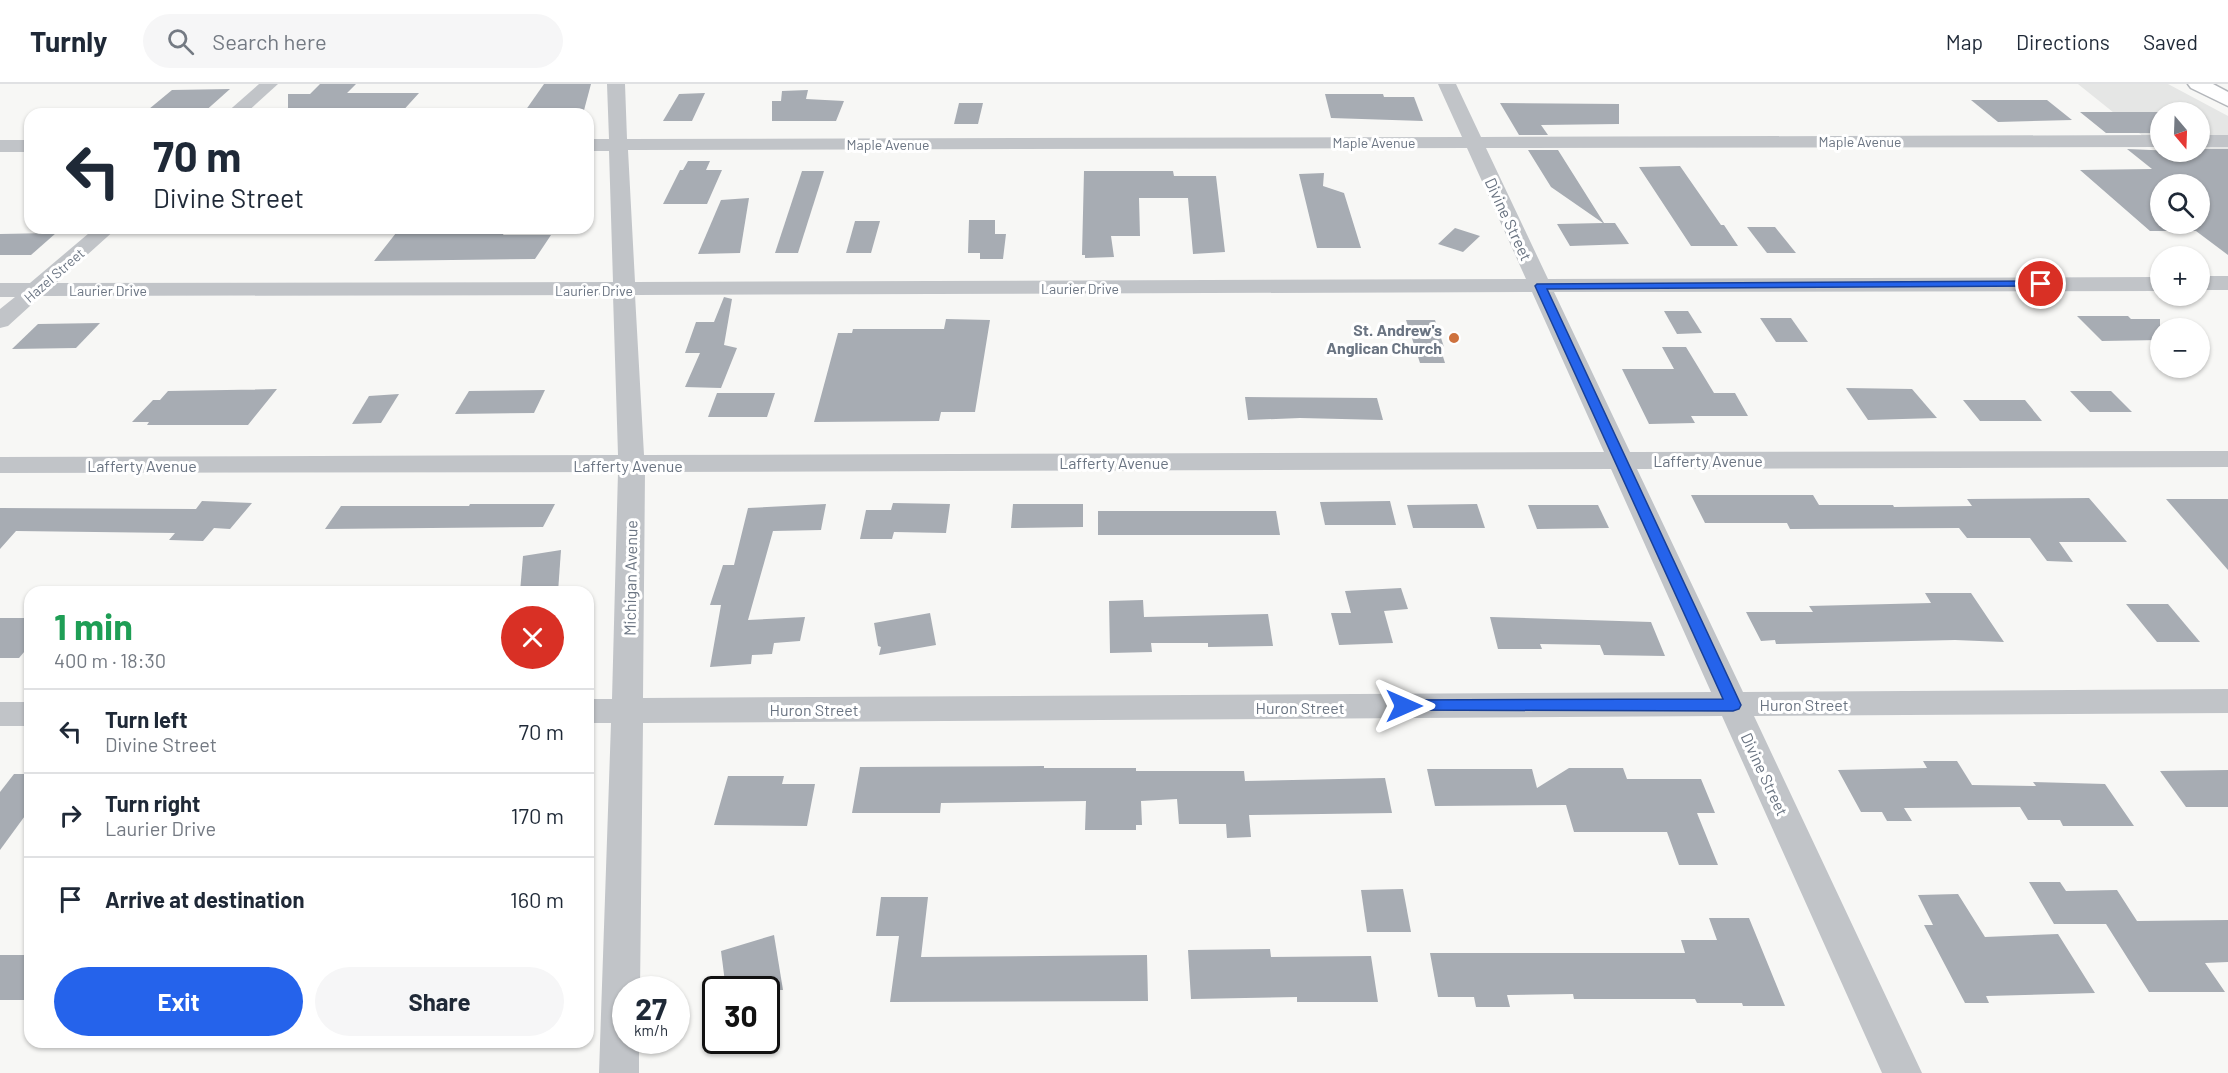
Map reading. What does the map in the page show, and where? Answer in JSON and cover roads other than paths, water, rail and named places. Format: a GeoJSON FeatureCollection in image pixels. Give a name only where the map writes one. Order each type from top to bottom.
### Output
{"type":"FeatureCollection","features":[{"type":"Feature","properties":{"kind":"main road"},"geometry":{"type":"LineString","coordinates":[[2198,84],[2228,100]]}},
{"type":"Feature","properties":{"kind":"street"},"geometry":{"type":"LineString","coordinates":[[241,108],[269,84]]}},
{"type":"Feature","properties":{"kind":"street","name":"Michigan Avenue"},"geometry":{"type":"LineString","coordinates":[[616,84],[631,465],[619,1073]]}},
{"type":"Feature","properties":{"kind":"street","name":"Divine Street"},"geometry":{"type":"LineString","coordinates":[[1447,84],[1902,1073]]}},
{"type":"Feature","properties":{"kind":"street","name":"Maple Avenue"},"geometry":{"type":"LineString","coordinates":[[594,145],[2150,141]]}},
{"type":"Feature","properties":{"kind":"street"},"geometry":{"type":"LineString","coordinates":[[2210,141],[2228,141]]}},
{"type":"Feature","properties":{"kind":"street"},"geometry":{"type":"LineString","coordinates":[[0,146],[24,146]]}},
{"type":"Feature","properties":{"kind":"street","name":"Hazel Street"},"geometry":{"type":"LineString","coordinates":[[0,321],[100,234]]}},
{"type":"Feature","properties":{"kind":"street"},"geometry":{"type":"LineString","coordinates":[[2210,284],[2228,283]]}},
{"type":"Feature","properties":{"kind":"street","name":"Laurier Drive"},"geometry":{"type":"LineString","coordinates":[[0,290],[2150,284]]}},
{"type":"Feature","properties":{"kind":"street","name":"Lafferty Avenue"},"geometry":{"type":"LineString","coordinates":[[0,465],[2228,459]]}},
{"type":"Feature","properties":{"kind":"street","name":"Huron Street"},"geometry":{"type":"LineString","coordinates":[[594,711],[2228,701]]}},
{"type":"Feature","properties":{"kind":"street"},"geometry":{"type":"LineString","coordinates":[[0,714],[24,714]]}},
{"type":"Feature","properties":{"kind":"place","name":"St. Andrew's Anglican Church"},"geometry":{"type":"Point","coordinates":[1454,338]}}]}
